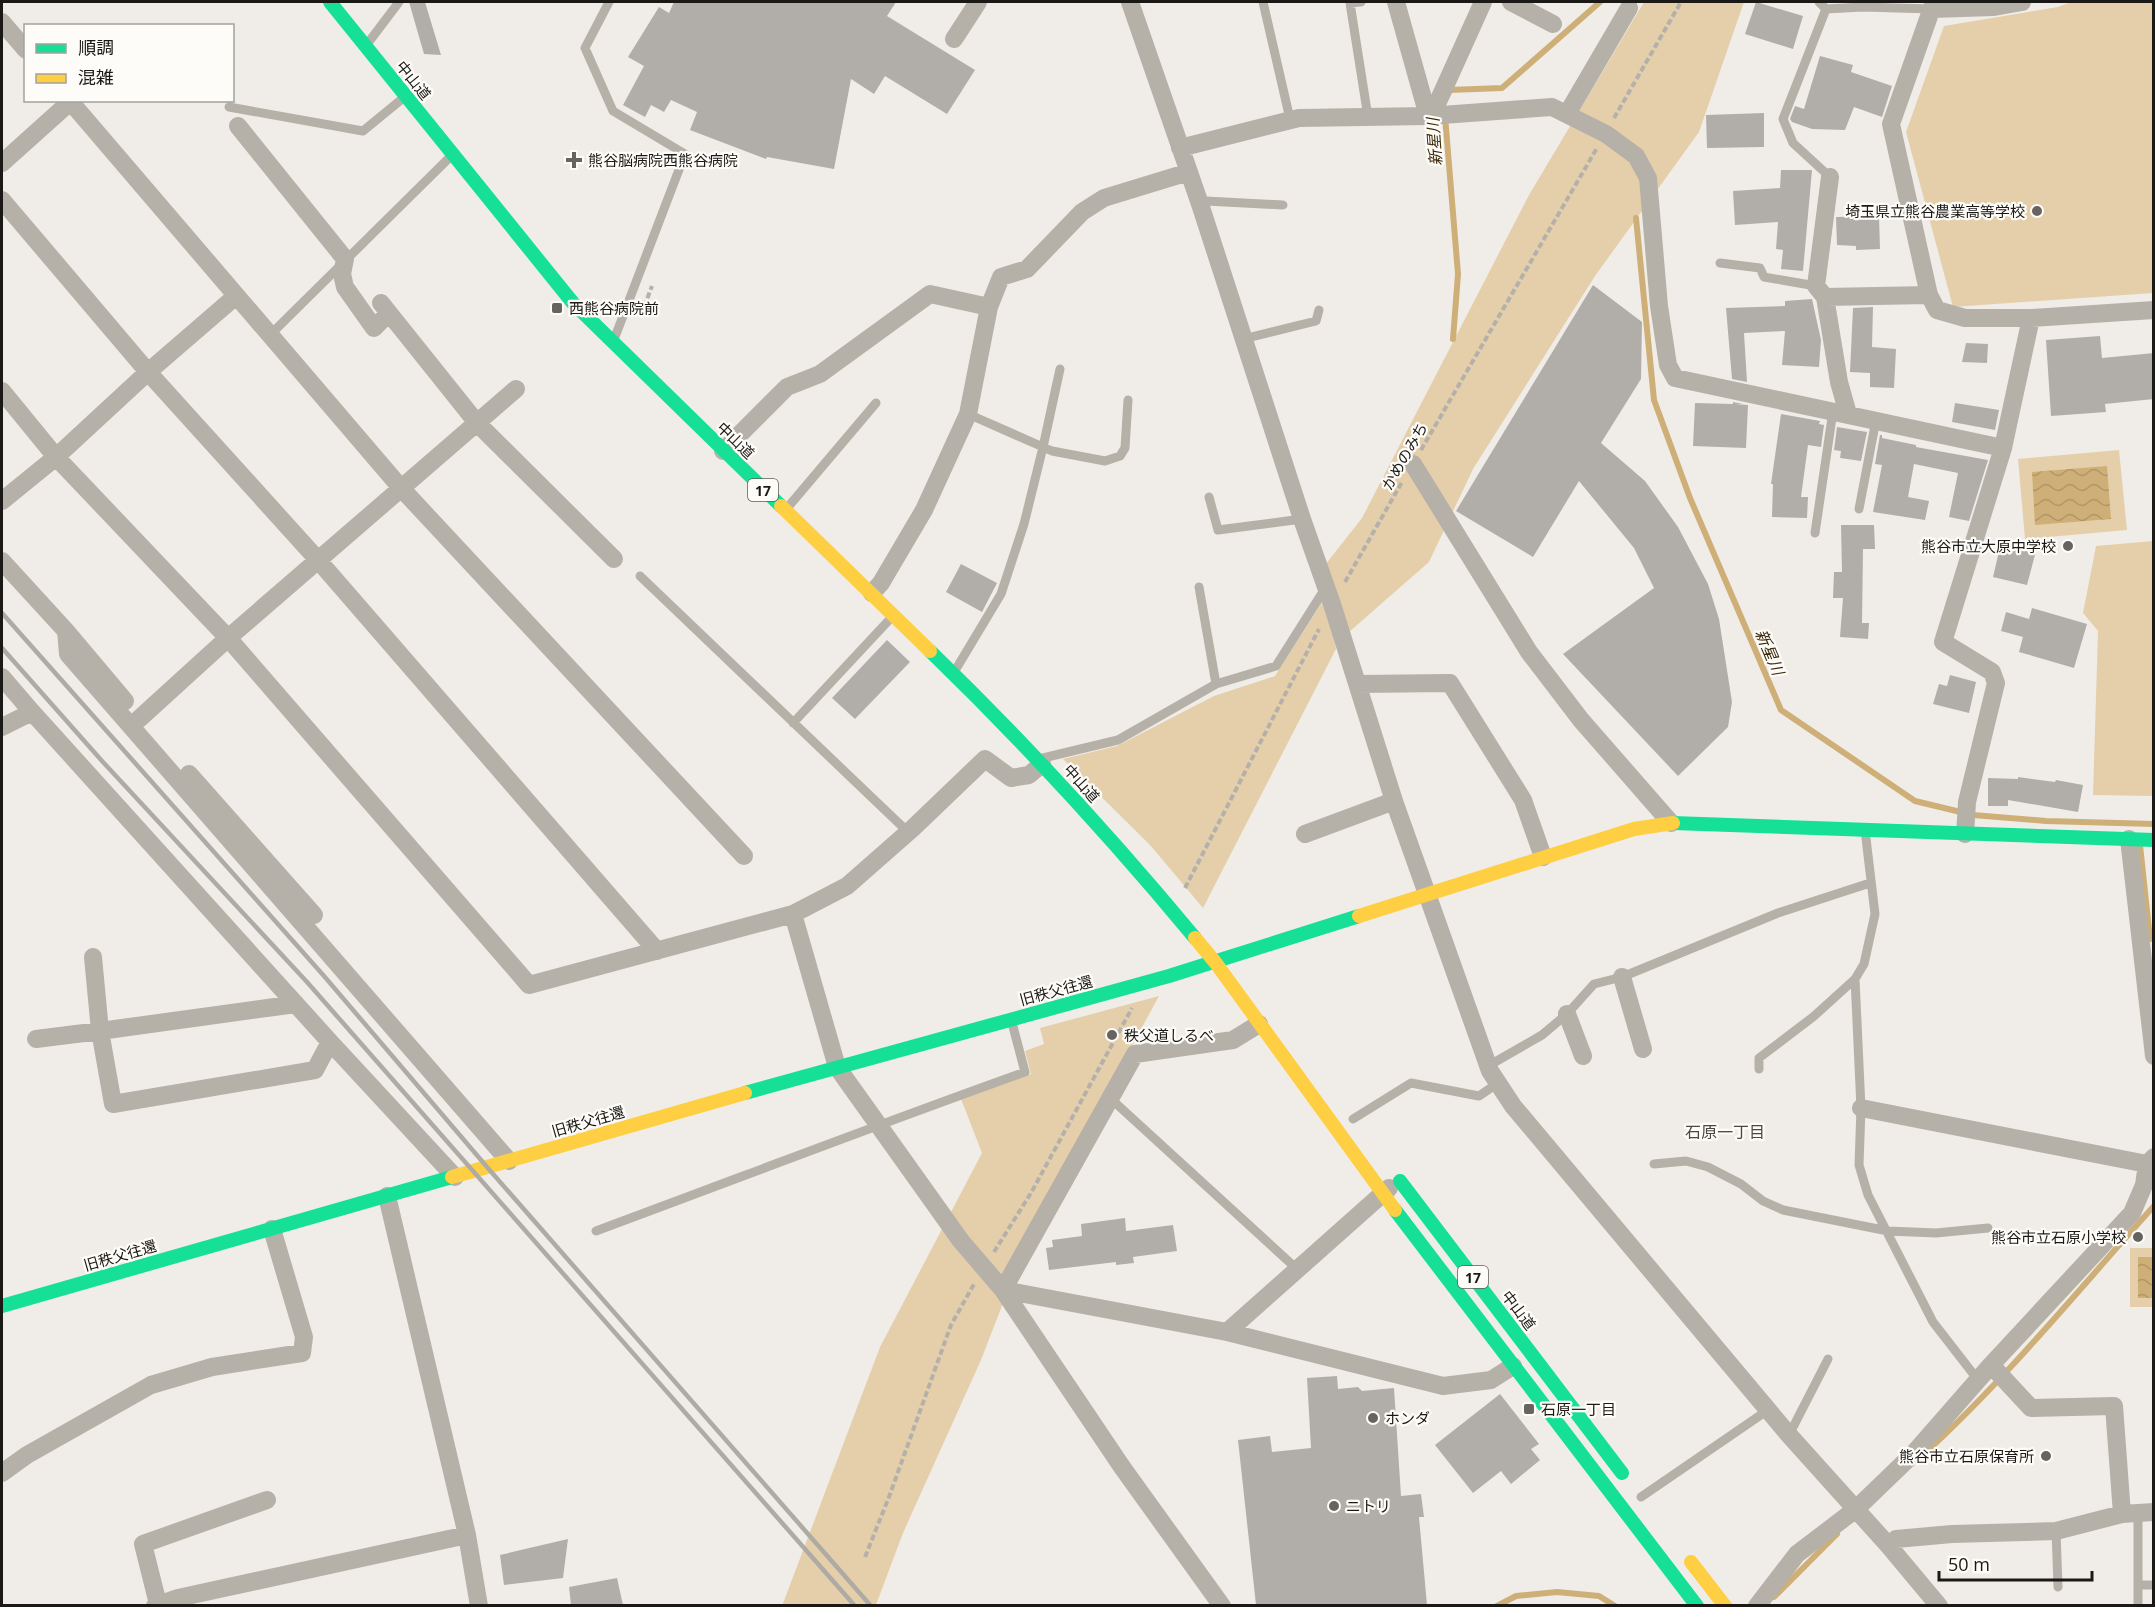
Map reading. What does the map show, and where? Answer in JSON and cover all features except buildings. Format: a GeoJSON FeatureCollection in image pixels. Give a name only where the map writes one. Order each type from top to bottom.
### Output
{"type":"FeatureCollection","features":[{"type":"Feature","properties":{"kind":"main road","name":"中山道"},"geometry":{"type":"LineString","coordinates":[[330,2],[573,303],[723,451],[872,593],[1040,762],[1215,962],[1382,1193],[1697,1605]]}},
{"type":"Feature","properties":{"kind":"main road","name":"旧秩父往還"},"geometry":{"type":"LineString","coordinates":[[2,1306],[837,1067],[1215,962],[1634,829],[1671,824],[1965,831],[2153,840]]}},
{"type":"Feature","properties":{"kind":"main road","name":"中山道"},"geometry":{"type":"LineString","coordinates":[[1215,962],[1235,969]]}},
{"type":"Feature","properties":{"kind":"main road","name":"中山道"},"geometry":{"type":"LineString","coordinates":[[1396,1176],[1644,1502]]}},
{"type":"Feature","properties":{"kind":"main road"},"geometry":{"type":"LineString","coordinates":[[1683,1551],[1725,1605]]}},
{"type":"Feature","properties":{"kind":"street"},"geometry":{"type":"LineString","coordinates":[[954,39],[978,2]]}},
{"type":"Feature","properties":{"kind":"street"},"geometry":{"type":"LineString","coordinates":[[1130,2],[1200,204],[1302,519],[1332,604],[1394,801],[1494,1077],[1513,1106],[1789,1435],[1939,1605]]}},
{"type":"Feature","properties":{"kind":"street"},"geometry":{"type":"LineString","coordinates":[[1396,2],[1430,116]]}},
{"type":"Feature","properties":{"kind":"street"},"geometry":{"type":"LineString","coordinates":[[1430,116],[1483,2]]}},
{"type":"Feature","properties":{"kind":"street"},"geometry":{"type":"LineString","coordinates":[[1511,2],[1553,24]]}},
{"type":"Feature","properties":{"kind":"street"},"geometry":{"type":"LineString","coordinates":[[2022,2],[1994,7],[1933,5],[1891,124],[1929,295],[1938,310],[1965,318],[2031,318],[2154,310]]}},
{"type":"Feature","properties":{"kind":"street"},"geometry":{"type":"LineString","coordinates":[[1567,114],[1629,8]]}},
{"type":"Feature","properties":{"kind":"street"},"geometry":{"type":"LineString","coordinates":[[2,22],[24,48]]}},
{"type":"Feature","properties":{"kind":"street"},"geometry":{"type":"LineString","coordinates":[[2,164],[68,102]]}},
{"type":"Feature","properties":{"kind":"street"},"geometry":{"type":"LineString","coordinates":[[70,102],[401,488],[744,856]]}},
{"type":"Feature","properties":{"kind":"street"},"geometry":{"type":"LineString","coordinates":[[1180,148],[1290,119],[1430,116],[1552,107],[1606,134],[1636,156],[1648,178],[1659,306],[1668,364],[1675,378],[2003,448]]}},
{"type":"Feature","properties":{"kind":"street"},"geometry":{"type":"LineString","coordinates":[[238,126],[345,259],[342,274],[345,287],[374,328],[385,308],[477,423],[614,559]]}},
{"type":"Feature","properties":{"kind":"street"},"geometry":{"type":"LineString","coordinates":[[872,593],[881,583],[924,510],[968,414],[989,307],[1001,277],[1028,269],[1082,212],[1104,198],[1189,172]]}},
{"type":"Feature","properties":{"kind":"street"},"geometry":{"type":"LineString","coordinates":[[1830,177],[1820,292],[1839,382],[1841,413]]}},
{"type":"Feature","properties":{"kind":"street"},"geometry":{"type":"LineString","coordinates":[[2,200],[148,372],[318,560],[657,951]]}},
{"type":"Feature","properties":{"kind":"street"},"geometry":{"type":"LineString","coordinates":[[1820,292],[1929,295]]}},
{"type":"Feature","properties":{"kind":"street"},"geometry":{"type":"LineString","coordinates":[[723,451],[787,387],[820,374],[930,294],[989,307]]}},
{"type":"Feature","properties":{"kind":"street"},"geometry":{"type":"LineString","coordinates":[[2,501],[56,457],[148,372],[236,296]]}},
{"type":"Feature","properties":{"kind":"street"},"geometry":{"type":"LineString","coordinates":[[1965,831],[1967,802],[1996,683],[1992,672],[1943,642],[2003,448],[2031,318]]}},
{"type":"Feature","properties":{"kind":"street"},"geometry":{"type":"LineString","coordinates":[[139,719],[228,638],[516,389]]}},
{"type":"Feature","properties":{"kind":"street"},"geometry":{"type":"LineString","coordinates":[[2,391],[56,457],[228,638],[529,985],[793,914],[847,886],[985,759],[1011,777],[1029,775],[1040,762]]}},
{"type":"Feature","properties":{"kind":"street"},"geometry":{"type":"LineString","coordinates":[[1413,464],[1528,652],[1581,720],[1671,824]]}},
{"type":"Feature","properties":{"kind":"street"},"geometry":{"type":"LineString","coordinates":[[2,561],[314,915]]}},
{"type":"Feature","properties":{"kind":"street"},"geometry":{"type":"LineString","coordinates":[[66,631],[68,654],[510,1161]]}},
{"type":"Feature","properties":{"kind":"street"},"geometry":{"type":"LineString","coordinates":[[2,677],[330,1042],[455,1176]]}},
{"type":"Feature","properties":{"kind":"street"},"geometry":{"type":"LineString","coordinates":[[1357,684],[1450,683],[1523,800],[1544,856]]}},
{"type":"Feature","properties":{"kind":"street"},"geometry":{"type":"LineString","coordinates":[[2,727],[32,712]]}},
{"type":"Feature","properties":{"kind":"street"},"geometry":{"type":"LineString","coordinates":[[1305,834],[1394,801]]}},
{"type":"Feature","properties":{"kind":"street"},"geometry":{"type":"LineString","coordinates":[[2130,839],[2154,1056]]}},
{"type":"Feature","properties":{"kind":"street"},"geometry":{"type":"LineString","coordinates":[[793,914],[837,1067],[962,1240],[1003,1290],[1122,1467],[1222,1605]]}},
{"type":"Feature","properties":{"kind":"street"},"geometry":{"type":"LineString","coordinates":[[93,957],[100,1031],[113,1104],[315,1070],[330,1042]]}},
{"type":"Feature","properties":{"kind":"street"},"geometry":{"type":"LineString","coordinates":[[1622,977],[1643,1048]]}},
{"type":"Feature","properties":{"kind":"street"},"geometry":{"type":"LineString","coordinates":[[36,1039],[296,1004]]}},
{"type":"Feature","properties":{"kind":"street"},"geometry":{"type":"LineString","coordinates":[[1567,1014],[1583,1056]]}},
{"type":"Feature","properties":{"kind":"street"},"geometry":{"type":"LineString","coordinates":[[1003,1290],[1135,1054],[1233,1040],[1259,1024]]}},
{"type":"Feature","properties":{"kind":"street"},"geometry":{"type":"LineString","coordinates":[[1757,1605],[1797,1554],[1861,1515],[1977,1380],[2132,1213],[2144,1185],[2150,1160],[1861,1108]]}},
{"type":"Feature","properties":{"kind":"street"},"geometry":{"type":"LineString","coordinates":[[1227,1332],[1382,1193],[1396,1176]]}},
{"type":"Feature","properties":{"kind":"street"},"geometry":{"type":"LineString","coordinates":[[387,1196],[467,1535],[479,1605]]}},
{"type":"Feature","properties":{"kind":"street"},"geometry":{"type":"LineString","coordinates":[[2,1473],[27,1455],[151,1385],[212,1367],[302,1353],[304,1337],[272,1229]]}},
{"type":"Feature","properties":{"kind":"street"},"geometry":{"type":"LineString","coordinates":[[1003,1290],[1227,1332],[1443,1386],[1491,1380],[1513,1366]]}},
{"type":"Feature","properties":{"kind":"street"},"geometry":{"type":"LineString","coordinates":[[1888,1545],[1896,1539],[1952,1534],[2056,1531],[2138,1513],[2114,1406],[2031,1408],[1991,1365]]}},
{"type":"Feature","properties":{"kind":"street"},"geometry":{"type":"LineString","coordinates":[[267,1500],[142,1544],[157,1605],[178,1598],[467,1535]]}},
{"type":"Feature","properties":{"kind":"lane"},"geometry":{"type":"LineString","coordinates":[[366,46],[399,2]]}},
{"type":"Feature","properties":{"kind":"lane"},"geometry":{"type":"LineString","coordinates":[[609,2],[585,48],[613,111],[685,154],[612,342]]}},
{"type":"Feature","properties":{"kind":"lane"},"geometry":{"type":"LineString","coordinates":[[1263,2],[1290,119]]}},
{"type":"Feature","properties":{"kind":"lane"},"geometry":{"type":"LineString","coordinates":[[1361,2],[1350,3],[1368,117]]}},
{"type":"Feature","properties":{"kind":"lane"},"geometry":{"type":"LineString","coordinates":[[1830,177],[1793,143],[1783,119],[1822,5],[1863,7],[1933,5]]}},
{"type":"Feature","properties":{"kind":"lane"},"geometry":{"type":"LineString","coordinates":[[229,107],[363,131],[406,96]]}},
{"type":"Feature","properties":{"kind":"lane"},"geometry":{"type":"LineString","coordinates":[[270,335],[453,154]]}},
{"type":"Feature","properties":{"kind":"lane"},"geometry":{"type":"LineString","coordinates":[[1200,204],[1206,201],[1283,205]]}},
{"type":"Feature","properties":{"kind":"lane"},"geometry":{"type":"LineString","coordinates":[[1720,263],[1761,268],[1764,277],[1820,292]]}},
{"type":"Feature","properties":{"kind":"lane"},"geometry":{"type":"LineString","coordinates":[[1243,339],[1316,321],[1319,310]]}},
{"type":"Feature","properties":{"kind":"lane"},"geometry":{"type":"LineString","coordinates":[[953,673],[1001,594],[1024,524],[1060,369]]}},
{"type":"Feature","properties":{"kind":"lane"},"geometry":{"type":"LineString","coordinates":[[968,414],[1052,451],[1105,460],[1120,456],[1125,448],[1128,400]]}},
{"type":"Feature","properties":{"kind":"lane"},"geometry":{"type":"LineString","coordinates":[[785,510],[876,403]]}},
{"type":"Feature","properties":{"kind":"lane"},"geometry":{"type":"LineString","coordinates":[[1815,533],[1841,413]]}},
{"type":"Feature","properties":{"kind":"lane"},"geometry":{"type":"LineString","coordinates":[[1859,508],[1876,420]]}},
{"type":"Feature","properties":{"kind":"lane"},"geometry":{"type":"LineString","coordinates":[[1209,497],[1218,530],[1302,519]]}},
{"type":"Feature","properties":{"kind":"lane"},"geometry":{"type":"LineString","coordinates":[[640,576],[908,832]]}},
{"type":"Feature","properties":{"kind":"lane"},"geometry":{"type":"LineString","coordinates":[[1040,762],[1118,740],[1216,684],[1276,666],[1326,586]]}},
{"type":"Feature","properties":{"kind":"lane"},"geometry":{"type":"LineString","coordinates":[[1199,587],[1216,684]]}},
{"type":"Feature","properties":{"kind":"lane"},"geometry":{"type":"LineString","coordinates":[[793,723],[894,615]]}},
{"type":"Feature","properties":{"kind":"lane"},"geometry":{"type":"LineString","coordinates":[[1759,1069],[1759,1058],[1813,1017],[1855,979],[1864,964],[1875,914],[1865,830]]}},
{"type":"Feature","properties":{"kind":"lane"},"geometry":{"type":"LineString","coordinates":[[1353,1119],[1411,1083],[1479,1096],[1494,1077],[1496,1062],[1542,1035],[1567,1014],[1594,984],[1622,977],[1778,913],[1870,883]]}},
{"type":"Feature","properties":{"kind":"lane"},"geometry":{"type":"LineString","coordinates":[[1855,979],[1861,1108],[1859,1165],[1868,1195],[1933,1322],[1977,1380]]}},
{"type":"Feature","properties":{"kind":"lane"},"geometry":{"type":"LineString","coordinates":[[596,1231],[1025,1072],[1011,1019]]}},
{"type":"Feature","properties":{"kind":"lane"},"geometry":{"type":"LineString","coordinates":[[1110,1098],[1297,1269]]}},
{"type":"Feature","properties":{"kind":"lane"},"geometry":{"type":"LineString","coordinates":[[1654,1164],[1686,1161],[1708,1167],[1741,1184],[1763,1201],[1783,1210],[1888,1231],[1936,1233],[1988,1228]]}},
{"type":"Feature","properties":{"kind":"lane"},"geometry":{"type":"LineString","coordinates":[[1789,1435],[1828,1359]]}},
{"type":"Feature","properties":{"kind":"lane"},"geometry":{"type":"LineString","coordinates":[[1644,1502],[1768,1410]]}},
{"type":"Feature","properties":{"kind":"lane"},"geometry":{"type":"LineString","coordinates":[[2138,1513],[2138,1605]]}},
{"type":"Feature","properties":{"kind":"lane"},"geometry":{"type":"LineString","coordinates":[[2056,1531],[2058,1587]]}},
{"type":"Feature","properties":{"kind":"lane"},"geometry":{"type":"LineString","coordinates":[[2138,1585],[2154,1585]]}},
{"type":"Feature","properties":{"kind":"path","name":"かめのみち"},"geometry":{"type":"LineString","coordinates":[[1182,894],[1332,604],[1681,2]]}},
{"type":"Feature","properties":{"kind":"path"},"geometry":{"type":"LineString","coordinates":[[646,303],[652,286]]}},
{"type":"Feature","properties":{"kind":"shaded area"},"geometry":{"type":"Polygon","coordinates":[[[1644,2],[1744,2],[1699,132],[1595,276],[1473,469],[1429,562],[1349,632],[1325,565],[1362,518],[1529,195],[1644,2]]]}},
{"type":"Feature","properties":{"kind":"shaded area","name":"埼玉県立熊谷農業高等学校"},"geometry":{"type":"Polygon","coordinates":[[[2071,2],[2153,2],[2153,293],[1953,307],[1906,132],[1944,26],[2058,7],[2071,2]]]}},
{"type":"Feature","properties":{"kind":"shaded area"},"geometry":{"type":"Polygon","coordinates":[[[2119,450],[2127,530],[2025,539],[2018,459],[2119,450]]]}},
{"type":"Feature","properties":{"kind":"shaded area"},"geometry":{"type":"Polygon","coordinates":[[[2153,541],[2153,796],[2093,795],[2098,631],[2083,613],[2096,546],[2153,541]]]}},
{"type":"Feature","properties":{"kind":"shaded area"},"geometry":{"type":"Polygon","coordinates":[[[1328,593],[1336,649],[1203,908],[1150,845],[1063,759],[1117,746],[1214,696],[1275,676],[1328,593]]]}},
{"type":"Feature","properties":{"kind":"shaded area"},"geometry":{"type":"Polygon","coordinates":[[[1159,996],[1029,1236],[981,1360],[903,1533],[876,1605],[782,1606],[880,1347],[982,1153],[961,1099],[1031,1074],[1025,1051],[1044,1044],[1040,1028],[1159,996]]]}},
{"type":"Feature","properties":{"kind":"shaded area"},"geometry":{"type":"Polygon","coordinates":[[[2130,1248],[2153,1248],[2153,1307],[2130,1307],[2130,1248]]]}},
{"type":"Feature","properties":{"kind":"water"},"geometry":{"type":"Polygon","coordinates":[[[2107,466],[2111,519],[2035,525],[2032,472],[2107,466]]]}},
{"type":"Feature","properties":{"kind":"water"},"geometry":{"type":"Polygon","coordinates":[[[2138,1257],[2153,1257],[2153,1298],[2138,1298],[2138,1257]]]}},
{"type":"Feature","properties":{"kind":"waterway","name":"新星川"},"geometry":{"type":"LineString","coordinates":[[1449,92],[1449,90],[1502,88],[1600,2]]}},
{"type":"Feature","properties":{"kind":"waterway","name":"新星川"},"geometry":{"type":"LineString","coordinates":[[1445,116],[1458,274],[1453,339]]}},
{"type":"Feature","properties":{"kind":"waterway","name":"新星川"},"geometry":{"type":"LineString","coordinates":[[1636,218],[1654,400],[1690,498],[1781,710],[1915,801],[1973,815],[2046,821],[2154,824]]}},
{"type":"Feature","properties":{"kind":"waterway"},"geometry":{"type":"LineString","coordinates":[[2140,845],[2150,939]]}},
{"type":"Feature","properties":{"kind":"waterway"},"geometry":{"type":"LineString","coordinates":[[1924,1454],[2013,1364],[2154,1206]]}},
{"type":"Feature","properties":{"kind":"waterway"},"geometry":{"type":"LineString","coordinates":[[1774,1597],[1837,1534]]}},
{"type":"Feature","properties":{"kind":"waterway"},"geometry":{"type":"LineString","coordinates":[[1497,1606],[1516,1596],[1557,1592],[1599,1596],[1615,1606]]}},
{"type":"Feature","properties":{"kind":"railway"},"geometry":{"type":"LineString","coordinates":[[2,613],[324,976],[487,1167],[871,1606]]}},
{"type":"Feature","properties":{"kind":"railway"},"geometry":{"type":"LineString","coordinates":[[2,648],[102,761],[307,982],[855,1606]]}},
{"type":"Feature","properties":{"kind":"traffic: fast"},"geometry":{"type":"LineString","coordinates":[[330,2],[573,303],[781,506]]}},
{"type":"Feature","properties":{"kind":"traffic: fast"},"geometry":{"type":"LineString","coordinates":[[930,651],[1066,791],[1195,938]]}},
{"type":"Feature","properties":{"kind":"traffic: fast"},"geometry":{"type":"LineString","coordinates":[[1673,823],[2154,840]]}},
{"type":"Feature","properties":{"kind":"traffic: fast"},"geometry":{"type":"LineString","coordinates":[[745,1093],[1169,976],[1359,916]]}},
{"type":"Feature","properties":{"kind":"traffic: fast"},"geometry":{"type":"LineString","coordinates":[[2,1306],[452,1177]]}},
{"type":"Feature","properties":{"kind":"traffic: fast"},"geometry":{"type":"LineString","coordinates":[[1400,1181],[1622,1473]]}},
{"type":"Feature","properties":{"kind":"traffic: fast"},"geometry":{"type":"LineString","coordinates":[[1395,1210],[1697,1606]]}},
{"type":"Feature","properties":{"kind":"traffic: slow"},"geometry":{"type":"LineString","coordinates":[[781,506],[930,651]]}},
{"type":"Feature","properties":{"kind":"traffic: slow"},"geometry":{"type":"LineString","coordinates":[[1359,916],[1634,829],[1673,823]]}},
{"type":"Feature","properties":{"kind":"traffic: slow"},"geometry":{"type":"LineString","coordinates":[[1195,938],[1215,962],[1395,1210]]}},
{"type":"Feature","properties":{"kind":"traffic: slow"},"geometry":{"type":"LineString","coordinates":[[452,1177],[745,1093]]}},
{"type":"Feature","properties":{"kind":"traffic: slow"},"geometry":{"type":"LineString","coordinates":[[1691,1562],[1725,1606]]}},
{"type":"Feature","properties":{"kind":"place","name":"熊谷脳病院西熊谷病院"},"geometry":{"type":"Point","coordinates":[574,160]}},
{"type":"Feature","properties":{"kind":"place","name":"埼玉県立熊谷農業高等学校"},"geometry":{"type":"Point","coordinates":[2037,211]}},
{"type":"Feature","properties":{"kind":"place","name":"西熊谷病院前"},"geometry":{"type":"Point","coordinates":[557,308]}},
{"type":"Feature","properties":{"kind":"place","name":"熊谷市立大原中学校"},"geometry":{"type":"Point","coordinates":[2068,546]}},
{"type":"Feature","properties":{"kind":"place","name":"秩父道しるべ"},"geometry":{"type":"Point","coordinates":[1112,1035]}},
{"type":"Feature","properties":{"kind":"place","name":"熊谷市立石原小学校"},"geometry":{"type":"Point","coordinates":[2138,1237]}},
{"type":"Feature","properties":{"kind":"place","name":"石原一丁目"},"geometry":{"type":"Point","coordinates":[1529,1409]}},
{"type":"Feature","properties":{"kind":"place","name":"ホンダ"},"geometry":{"type":"Point","coordinates":[1373,1418]}},
{"type":"Feature","properties":{"kind":"place","name":"熊谷市立石原保育所"},"geometry":{"type":"Point","coordinates":[2046,1456]}},
{"type":"Feature","properties":{"kind":"place","name":"ニトリ"},"geometry":{"type":"Point","coordinates":[1334,1506]}},
{"type":"Feature","properties":{"kind":"district","name":"石原一丁目"},"geometry":{"type":"Point","coordinates":[1725,1132]}}]}
